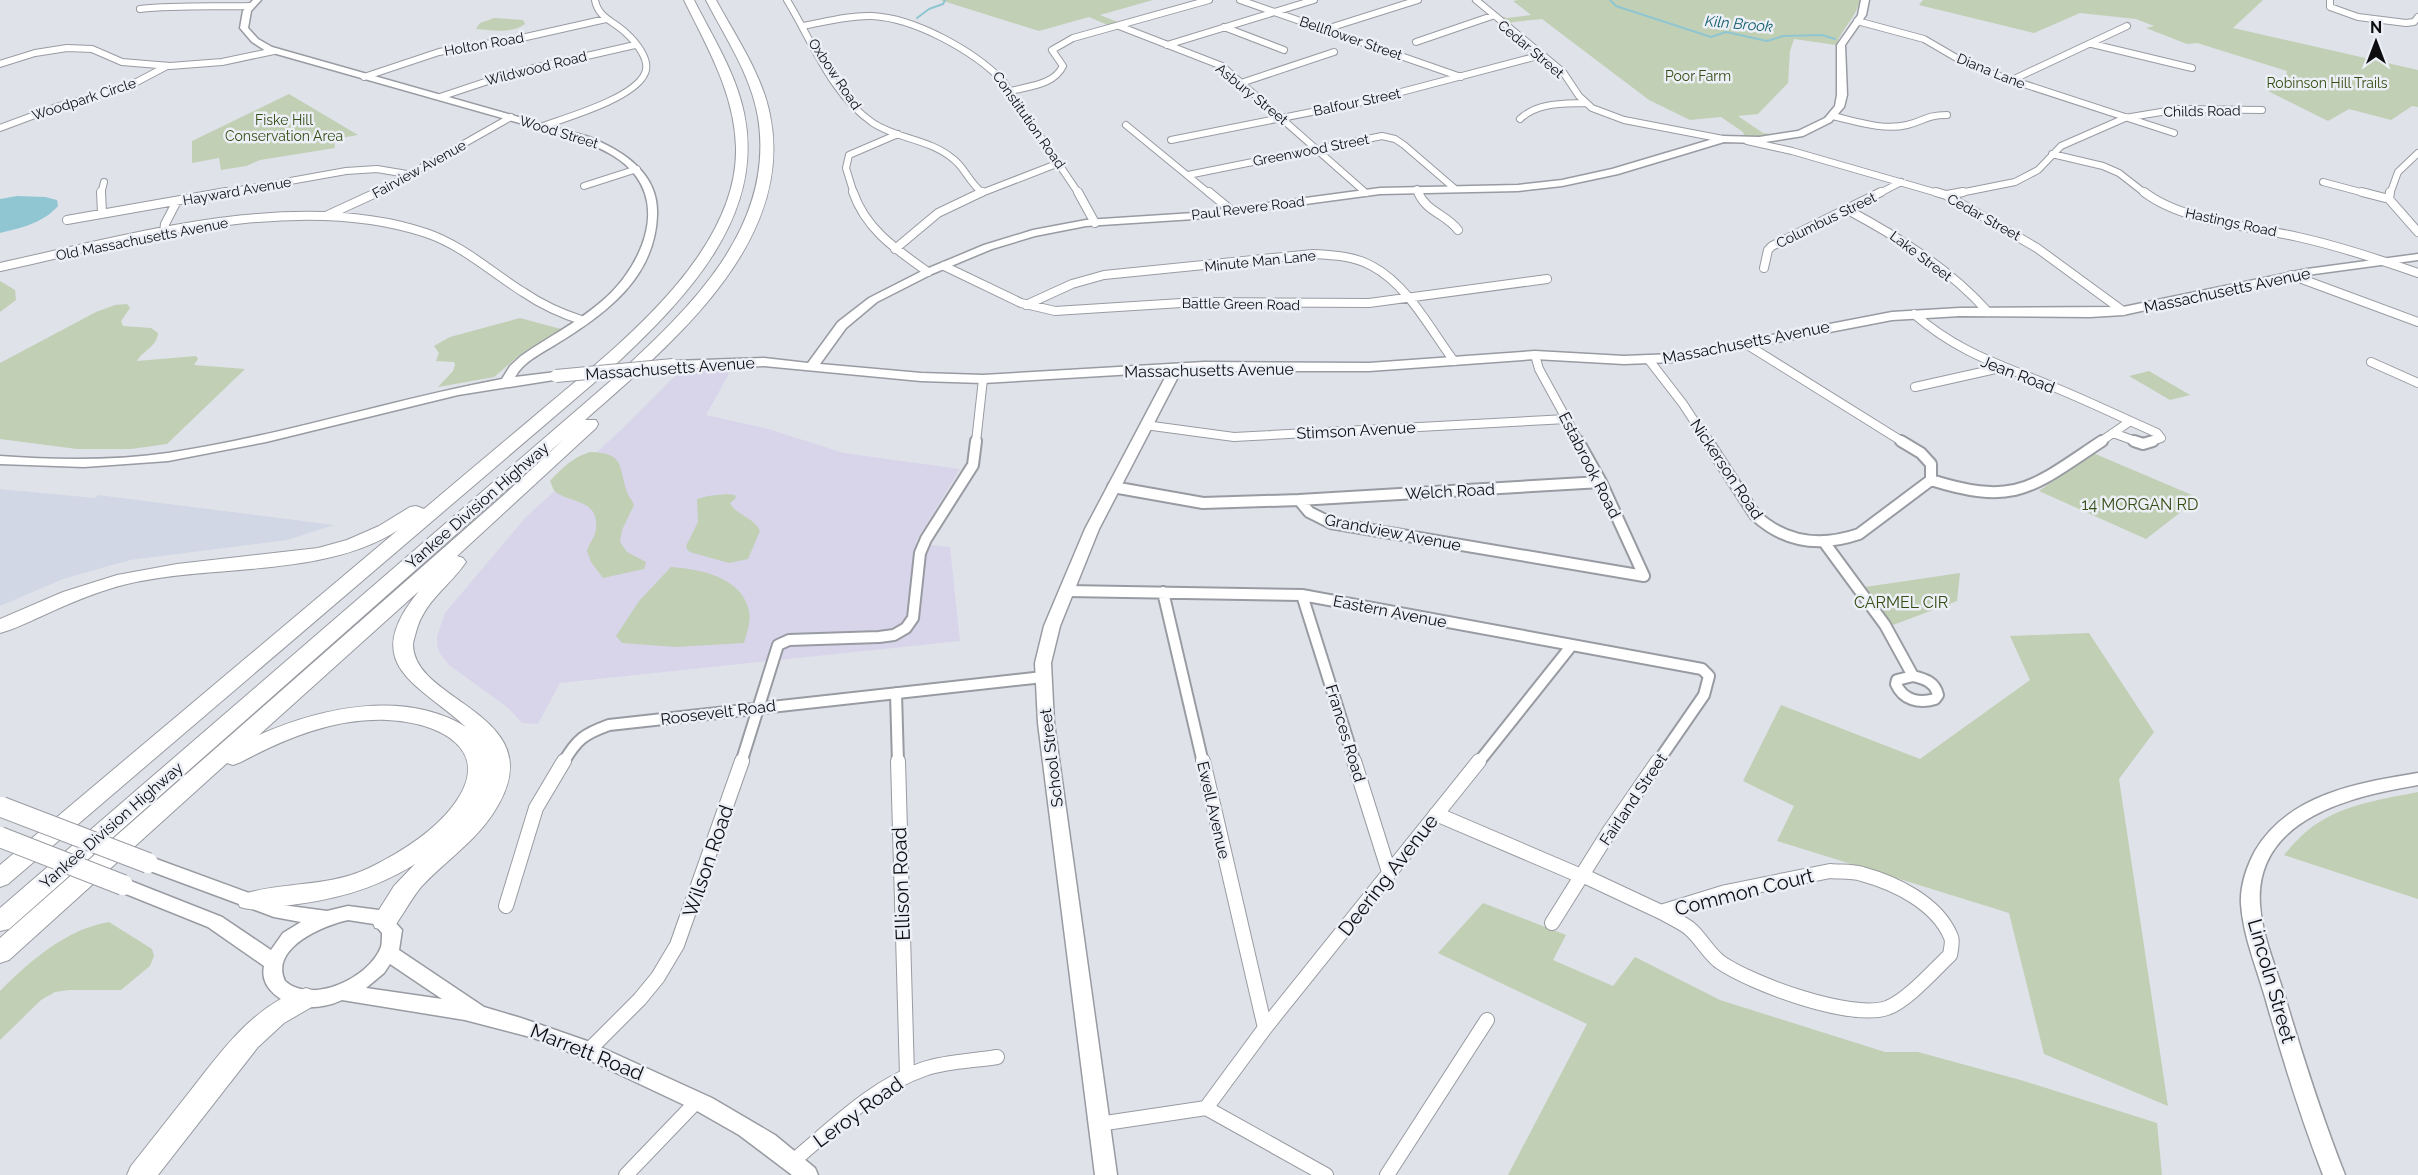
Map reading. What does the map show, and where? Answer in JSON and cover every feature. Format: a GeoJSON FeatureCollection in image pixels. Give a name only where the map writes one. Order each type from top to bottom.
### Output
{"type":"FeatureCollection","features":[{"type":"Feature","properties":{"kind":"highway","name":"Yankee Division Highway"},"geometry":{"type":"LineString","coordinates":[[0,878],[610,361],[656,317],[702,261],[729,210],[740,171],[741,125],[730,90],[689,0]]}},
{"type":"Feature","properties":{"kind":"highway","name":"Yankee Division Highway"},"geometry":{"type":"LineString","coordinates":[[0,922],[646,357],[686,317],[725,268],[754,216],[766,175],[767,139],[760,101],[711,0]]}},
{"type":"Feature","properties":{"kind":"highway"},"geometry":{"type":"LineString","coordinates":[[0,953],[511,498],[623,392],[646,357]]}},
{"type":"Feature","properties":{"kind":"highway"},"geometry":{"type":"LineString","coordinates":[[0,627],[88,590],[126,578],[164,571],[300,556],[357,542],[394,526],[435,496],[489,464]]}},
{"type":"Feature","properties":{"kind":"highway"},"geometry":{"type":"LineString","coordinates":[[384,921],[408,885],[461,836],[480,814],[497,782],[498,754],[489,735],[418,679],[407,662],[404,643],[408,623],[422,601],[511,498]]}},
{"type":"Feature","properties":{"kind":"highway"},"geometry":{"type":"LineString","coordinates":[[198,778],[243,751],[276,735],[319,722],[360,715],[404,715],[433,721],[456,730],[474,750],[478,775],[471,796],[450,824],[414,853],[372,877],[346,886],[301,895],[249,901]]}},
{"type":"Feature","properties":{"kind":"highway"},"geometry":{"type":"LineString","coordinates":[[141,1175],[251,1036],[276,1014],[306,998]]}},
{"type":"Feature","properties":{"kind":"street"},"geometry":{"type":"LineString","coordinates":[[543,126],[611,98],[645,76],[647,69],[643,56],[625,32],[606,19],[595,7],[595,0]]}},
{"type":"Feature","properties":{"kind":"street","name":"Oxbow Road"},"geometry":{"type":"LineString","coordinates":[[787,0],[833,78],[855,108],[873,123],[953,158],[962,168],[970,184],[981,192]]}},
{"type":"Feature","properties":{"kind":"street"},"geometry":{"type":"LineString","coordinates":[[1011,91],[1038,84],[1062,71],[1063,66],[1052,50],[1073,38],[1209,0]]}},
{"type":"Feature","properties":{"kind":"street","name":"Bellflower Street"},"geometry":{"type":"LineString","coordinates":[[1240,0],[1461,76]]}},
{"type":"Feature","properties":{"kind":"street"},"geometry":{"type":"LineString","coordinates":[[1167,45],[1314,0]]}},
{"type":"Feature","properties":{"kind":"street"},"geometry":{"type":"LineString","coordinates":[[1326,30],[1418,0]]}},
{"type":"Feature","properties":{"kind":"street","name":"Cedar Street"},"geometry":{"type":"LineString","coordinates":[[1476,0],[1492,16],[1563,72],[1594,110],[1620,119],[1792,151],[1946,195],[2037,248],[2123,311]]}},
{"type":"Feature","properties":{"kind":"street"},"geometry":{"type":"LineString","coordinates":[[1746,141],[1791,136],[1810,130],[1832,116],[1842,99],[1841,45],[1865,9],[1865,0]]}},
{"type":"Feature","properties":{"kind":"street"},"geometry":{"type":"LineString","coordinates":[[2330,0],[2330,7],[2341,12],[2401,22],[2414,22],[2418,16]]}},
{"type":"Feature","properties":{"kind":"street"},"geometry":{"type":"LineString","coordinates":[[140,9],[168,6],[196,8],[254,3]]}},
{"type":"Feature","properties":{"kind":"street","name":"Wood Street"},"geometry":{"type":"LineString","coordinates":[[254,3],[244,19],[244,28],[256,41],[274,51],[543,126],[605,146],[621,155],[637,170],[647,186],[652,204],[650,245],[639,267],[624,286],[584,321],[529,356],[515,369],[507,381]]}},
{"type":"Feature","properties":{"kind":"street","name":"Constitution Road"},"geometry":{"type":"LineString","coordinates":[[803,26],[866,16],[891,18],[978,58],[996,71],[1011,91],[1089,208],[1095,223]]}},
{"type":"Feature","properties":{"kind":"street"},"geometry":{"type":"LineString","coordinates":[[1416,42],[1492,16]]}},
{"type":"Feature","properties":{"kind":"street","name":"Holton Road"},"geometry":{"type":"LineString","coordinates":[[364,77],[431,54],[526,37],[606,19]]}},
{"type":"Feature","properties":{"kind":"street","name":"Diana Lane"},"geometry":{"type":"LineString","coordinates":[[1857,21],[1924,39],[1972,66],[2174,133]]}},
{"type":"Feature","properties":{"kind":"street","name":"Asbury Street"},"geometry":{"type":"LineString","coordinates":[[1119,26],[1222,66],[1366,193]]}},
{"type":"Feature","properties":{"kind":"street"},"geometry":{"type":"LineString","coordinates":[[2012,80],[2127,26]]}},
{"type":"Feature","properties":{"kind":"street"},"geometry":{"type":"LineString","coordinates":[[1224,27],[1284,50]]}},
{"type":"Feature","properties":{"kind":"street"},"geometry":{"type":"LineString","coordinates":[[2092,44],[2192,68]]}},
{"type":"Feature","properties":{"kind":"street","name":"Wildwood Road"},"geometry":{"type":"LineString","coordinates":[[440,98],[513,73],[635,45]]}},
{"type":"Feature","properties":{"kind":"street","name":"Woodpark Circle"},"geometry":{"type":"LineString","coordinates":[[0,64],[52,50],[81,48],[92,49],[122,62],[167,66],[222,62],[274,51]]}},
{"type":"Feature","properties":{"kind":"street"},"geometry":{"type":"LineString","coordinates":[[1241,83],[1334,52]]}},
{"type":"Feature","properties":{"kind":"street","name":"Balfour Street"},"geometry":{"type":"LineString","coordinates":[[1171,140],[1367,101],[1542,55]]}},
{"type":"Feature","properties":{"kind":"street","name":"Woodpark Circle"},"geometry":{"type":"LineString","coordinates":[[0,128],[59,106],[129,86],[167,66]]}},
{"type":"Feature","properties":{"kind":"street"},"geometry":{"type":"LineString","coordinates":[[1520,119],[1525,112],[1534,108],[1586,103]]}},
{"type":"Feature","properties":{"kind":"street","name":"Childs Road"},"geometry":{"type":"LineString","coordinates":[[1946,195],[2015,182],[2038,170],[2061,146],[2128,117],[2160,111],[2198,108],[2262,110]]}},
{"type":"Feature","properties":{"kind":"street"},"geometry":{"type":"LineString","coordinates":[[1832,116],[1870,124],[1896,126],[1907,125],[1930,115],[1947,115]]}},
{"type":"Feature","properties":{"kind":"street","name":"Fairview Avenue"},"geometry":{"type":"LineString","coordinates":[[325,217],[370,196],[511,117]]}},
{"type":"Feature","properties":{"kind":"street"},"geometry":{"type":"LineString","coordinates":[[1126,125],[1232,211]]}},
{"type":"Feature","properties":{"kind":"street"},"geometry":{"type":"LineString","coordinates":[[898,134],[859,148],[849,155],[845,166],[854,196],[867,225],[895,249],[928,272]]}},
{"type":"Feature","properties":{"kind":"street","name":"Greenwood Street"},"geometry":{"type":"LineString","coordinates":[[1188,175],[1376,136],[1395,139],[1454,188]]}},
{"type":"Feature","properties":{"kind":"street"},"geometry":{"type":"LineString","coordinates":[[1791,136],[1788,142],[1792,151]]}},
{"type":"Feature","properties":{"kind":"street","name":"Paul Revere Road"},"geometry":{"type":"LineString","coordinates":[[812,366],[826,344],[854,313],[889,290],[1014,238],[1054,228],[1232,211],[1366,193],[1417,189],[1518,188],[1582,180],[1723,139]]}},
{"type":"Feature","properties":{"kind":"street"},"geometry":{"type":"LineString","coordinates":[[2389,199],[2390,186],[2395,174],[2404,163],[2418,153]]}},
{"type":"Feature","properties":{"kind":"street","name":"Hastings Road"},"geometry":{"type":"LineString","coordinates":[[2052,154],[2111,170],[2149,196],[2185,213],[2300,237],[2354,251],[2418,273]]}},
{"type":"Feature","properties":{"kind":"street"},"geometry":{"type":"LineString","coordinates":[[895,249],[938,213],[981,192],[1059,163]]}},
{"type":"Feature","properties":{"kind":"street","name":"Hayward Avenue"},"geometry":{"type":"LineString","coordinates":[[67,219],[349,171],[376,169],[407,174]]}},
{"type":"Feature","properties":{"kind":"street"},"geometry":{"type":"LineString","coordinates":[[584,186],[637,170]]}},
{"type":"Feature","properties":{"kind":"street"},"geometry":{"type":"LineString","coordinates":[[102,213],[101,193],[104,182]]}},
{"type":"Feature","properties":{"kind":"street","name":"Columbus Street"},"geometry":{"type":"LineString","coordinates":[[1764,268],[1768,250],[1772,246],[1901,182]]}},
{"type":"Feature","properties":{"kind":"street"},"geometry":{"type":"LineString","coordinates":[[2323,182],[2389,199],[2418,232]]}},
{"type":"Feature","properties":{"kind":"street"},"geometry":{"type":"LineString","coordinates":[[1417,189],[1425,206],[1452,223],[1458,230]]}},
{"type":"Feature","properties":{"kind":"street"},"geometry":{"type":"LineString","coordinates":[[164,232],[165,223],[173,214],[177,201]]}},
{"type":"Feature","properties":{"kind":"street","name":"Lake Street"},"geometry":{"type":"LineString","coordinates":[[1848,210],[1898,237],[1974,296],[1988,312]]}},
{"type":"Feature","properties":{"kind":"street","name":"Old Massachusetts Avenue"},"geometry":{"type":"LineString","coordinates":[[0,267],[164,232],[255,219],[325,217],[383,222],[434,236],[463,251],[557,311],[584,321]]}},
{"type":"Feature","properties":{"kind":"street","name":"Minute Man Lane"},"geometry":{"type":"LineString","coordinates":[[1026,305],[1072,284],[1104,275],[1313,254],[1342,256],[1371,265],[1396,282],[1454,361]]}},
{"type":"Feature","properties":{"kind":"street","name":"Massachusetts Avenue"},"geometry":{"type":"LineString","coordinates":[[0,460],[81,464],[168,457],[228,446],[435,394],[507,381],[673,365],[739,362],[812,366],[921,377],[983,379],[1177,367],[1369,367],[1535,355],[1648,360],[1695,355],[1846,323],[1914,314],[2123,311],[2291,275],[2418,257]]}},
{"type":"Feature","properties":{"kind":"street","name":"Battle Green Road"},"geometry":{"type":"LineString","coordinates":[[944,266],[1026,305],[1056,311],[1197,302],[1315,305],[1408,299],[1547,279]]}},
{"type":"Feature","properties":{"kind":"street"},"geometry":{"type":"LineString","coordinates":[[2291,275],[2418,322]]}},
{"type":"Feature","properties":{"kind":"street","name":"Jean Road"},"geometry":{"type":"LineString","coordinates":[[1914,314],[1945,341],[2001,368],[2039,381],[2157,433],[2161,438],[2143,444],[2114,433]]}},
{"type":"Feature","properties":{"kind":"street"},"geometry":{"type":"LineString","coordinates":[[1746,344],[1921,453],[1931,464],[1931,480],[1980,493],[2014,493],[2042,480],[2129,422]]}},
{"type":"Feature","properties":{"kind":"street","name":"Estabrook Road"},"geometry":{"type":"LineString","coordinates":[[1535,355],[1539,369],[1601,482],[1644,576]]}},
{"type":"Feature","properties":{"kind":"street","name":"Nickerson Road"},"geometry":{"type":"LineString","coordinates":[[1648,360],[1683,404],[1762,523],[1782,535],[1804,541],[1843,540],[1859,534],[1931,480]]}},
{"type":"Feature","properties":{"kind":"street"},"geometry":{"type":"LineString","coordinates":[[2371,362],[2418,383]]}},
{"type":"Feature","properties":{"kind":"street","name":"School Street"},"geometry":{"type":"LineString","coordinates":[[1106,1175],[1046,723],[1043,663],[1052,626],[1092,529],[1144,425],[1177,367]]}},
{"type":"Feature","properties":{"kind":"street"},"geometry":{"type":"LineString","coordinates":[[1915,387],[2001,368]]}},
{"type":"Feature","properties":{"kind":"street","name":"Wilson Road"},"geometry":{"type":"LineString","coordinates":[[590,1050],[640,999],[658,977],[678,945],[731,795],[778,645],[789,640],[879,637],[894,634],[906,628],[913,618],[920,553],[973,465],[983,379]]}},
{"type":"Feature","properties":{"kind":"street","name":"Stimson Avenue"},"geometry":{"type":"LineString","coordinates":[[1144,425],[1234,437],[1568,419]]}},
{"type":"Feature","properties":{"kind":"street","name":"Welch Road"},"geometry":{"type":"LineString","coordinates":[[1299,500],[1601,482]]}},
{"type":"Feature","properties":{"kind":"street"},"geometry":{"type":"LineString","coordinates":[[1113,487],[1203,503],[1299,500]]}},
{"type":"Feature","properties":{"kind":"street","name":"Grandview Avenue"},"geometry":{"type":"LineString","coordinates":[[1299,500],[1309,512],[1331,523],[1644,576]]}},
{"type":"Feature","properties":{"kind":"street"},"geometry":{"type":"LineString","coordinates":[[1824,542],[1885,625],[1912,676]]}},
{"type":"Feature","properties":{"kind":"street","name":"Eastern Avenue"},"geometry":{"type":"LineString","coordinates":[[1067,591],[1302,595],[1702,669],[1707,673]]}},
{"type":"Feature","properties":{"kind":"street","name":"Ewell Avenue"},"geometry":{"type":"LineString","coordinates":[[1163,592],[1265,1028]]}},
{"type":"Feature","properties":{"kind":"street","name":"Frances Road"},"geometry":{"type":"LineString","coordinates":[[1302,595],[1389,872]]}},
{"type":"Feature","properties":{"kind":"street","name":"Deering Avenue"},"geometry":{"type":"LineString","coordinates":[[1206,1108],[1265,1028],[1572,645]]}},
{"type":"Feature","properties":{"kind":"street","name":"Fairland Street"},"geometry":{"type":"LineString","coordinates":[[1552,923],[1704,695],[1708,683],[1707,673]]}},
{"type":"Feature","properties":{"kind":"street","name":"Roosevelt Road"},"geometry":{"type":"LineString","coordinates":[[506,906],[536,808],[575,742],[590,732],[609,725],[1043,677]]}},
{"type":"Feature","properties":{"kind":"street","name":"Ellison Road"},"geometry":{"type":"LineString","coordinates":[[896,693],[907,1076]]}},
{"type":"Feature","properties":{"kind":"street","name":"Lincoln Street"},"geometry":{"type":"LineString","coordinates":[[2334,1175],[2282,1022],[2255,927],[2250,893],[2263,852],[2283,826],[2312,807],[2358,789],[2418,779]]}},
{"type":"Feature","properties":{"kind":"street"},"geometry":{"type":"LineString","coordinates":[[1,807],[281,912],[326,918],[359,913],[377,916],[384,921],[393,938],[389,953],[371,975],[342,992],[306,998],[296,997],[280,989],[273,976],[274,962],[280,951],[295,935],[326,918]]}},
{"type":"Feature","properties":{"kind":"street","name":"Common Court"},"geometry":{"type":"LineString","coordinates":[[1436,814],[1661,912],[1689,928],[1719,961],[1747,977],[1772,988],[1845,1009],[1870,1011],[1888,1008],[1909,993],[1950,955],[1952,939],[1944,925],[1925,904],[1902,889],[1861,873],[1830,871],[1767,883],[1725,892],[1661,912]]}},
{"type":"Feature","properties":{"kind":"street"},"geometry":{"type":"LineString","coordinates":[[0,837],[215,921],[274,962]]}},
{"type":"Feature","properties":{"kind":"street"},"geometry":{"type":"LineString","coordinates":[[389,953],[481,1015]]}},
{"type":"Feature","properties":{"kind":"street","name":"Marrett Road"},"geometry":{"type":"LineString","coordinates":[[342,992],[481,1015],[515,1024],[590,1050],[742,1123],[800,1168]]}},
{"type":"Feature","properties":{"kind":"street"},"geometry":{"type":"LineString","coordinates":[[1387,1175],[1487,1020]]}},
{"type":"Feature","properties":{"kind":"street","name":"Leroy Road"},"geometry":{"type":"LineString","coordinates":[[800,1168],[879,1093],[907,1076],[941,1065],[997,1058]]}},
{"type":"Feature","properties":{"kind":"street"},"geometry":{"type":"LineString","coordinates":[[626,1175],[698,1100]]}},
{"type":"Feature","properties":{"kind":"street"},"geometry":{"type":"LineString","coordinates":[[1099,1124],[1206,1108],[1326,1175]]}},
{"type":"Feature","properties":{"kind":"shaded area"},"geometry":{"type":"Polygon","coordinates":[[[731,370],[706,415],[768,429],[844,453],[960,469],[915,543],[950,547],[960,641],[560,683],[538,724],[522,723],[507,707],[449,665],[440,654],[437,636],[445,613],[525,518],[622,429],[679,372],[731,370]]]}},
{"type":"Feature","properties":{"kind":"shaded area"},"geometry":{"type":"Polygon","coordinates":[[[0,489],[95,498],[98,495],[334,525],[287,540],[130,560],[63,579],[0,606],[0,489]]]}},
{"type":"Feature","properties":{"kind":"green space"},"geometry":{"type":"Polygon","coordinates":[[[940,0],[1153,0],[1100,15],[1120,23],[1110,26],[1089,17],[1039,31],[940,0]]]}},
{"type":"Feature","properties":{"kind":"green space","name":"Poor Farm"},"geometry":{"type":"Polygon","coordinates":[[[1860,0],[1836,45],[1794,39],[1790,51],[1788,83],[1758,114],[1738,116],[1763,133],[1778,135],[1741,137],[1744,135],[1743,132],[1721,117],[1690,120],[1649,100],[1542,19],[1510,24],[1500,16],[1507,18],[1531,15],[1513,1],[1860,0]]]}},
{"type":"Feature","properties":{"kind":"green space","name":"Robinson Hill Trails"},"geometry":{"type":"Polygon","coordinates":[[[1923,0],[2263,0],[2233,28],[2418,70],[2418,107],[2412,106],[2391,120],[2349,109],[2328,121],[2268,91],[2284,89],[2287,71],[2197,43],[2187,44],[2146,28],[2154,26],[2136,19],[2080,13],[2034,33],[1919,5],[1923,0]]]}},
{"type":"Feature","properties":{"kind":"green space"},"geometry":{"type":"Polygon","coordinates":[[[494,18],[523,20],[525,24],[508,30],[476,29],[480,23],[494,18]]]}},
{"type":"Feature","properties":{"kind":"green space","name":"Fiske Hill Conservation Area"},"geometry":{"type":"Polygon","coordinates":[[[289,94],[358,135],[334,139],[335,148],[260,160],[246,166],[221,170],[219,158],[192,163],[192,141],[289,94]]]}},
{"type":"Feature","properties":{"kind":"green space"},"geometry":{"type":"Polygon","coordinates":[[[0,281],[15,290],[16,300],[0,312],[0,281]]]}},
{"type":"Feature","properties":{"kind":"green space"},"geometry":{"type":"Polygon","coordinates":[[[127,304],[130,308],[121,321],[123,326],[151,328],[158,333],[155,342],[137,361],[196,356],[198,359],[194,365],[245,369],[167,444],[131,449],[77,449],[0,439],[0,363],[96,312],[115,305],[127,304]]]}},
{"type":"Feature","properties":{"kind":"green space"},"geometry":{"type":"Polygon","coordinates":[[[520,318],[561,329],[521,354],[494,377],[438,387],[453,371],[455,365],[454,362],[436,361],[439,353],[434,346],[450,337],[520,318]]]}},
{"type":"Feature","properties":{"kind":"green space"},"geometry":{"type":"Polygon","coordinates":[[[2149,371],[2190,395],[2170,400],[2129,376],[2149,371]]]}},
{"type":"Feature","properties":{"kind":"green space"},"geometry":{"type":"Polygon","coordinates":[[[590,452],[615,458],[621,468],[627,492],[634,505],[622,530],[620,542],[627,552],[646,562],[644,569],[603,578],[591,562],[587,551],[596,529],[593,512],[589,507],[554,491],[550,481],[573,460],[590,452]]]}},
{"type":"Feature","properties":{"kind":"green space","name":"14 MORGAN RD"},"geometry":{"type":"Polygon","coordinates":[[[2093,453],[2199,498],[2146,539],[2039,491],[2093,453]]]}},
{"type":"Feature","properties":{"kind":"green space"},"geometry":{"type":"Polygon","coordinates":[[[727,494],[735,495],[736,498],[730,503],[760,531],[748,559],[729,563],[688,551],[686,546],[698,522],[697,499],[727,494]]]}},
{"type":"Feature","properties":{"kind":"green space"},"geometry":{"type":"Polygon","coordinates":[[[671,567],[707,573],[729,583],[738,590],[745,599],[749,611],[744,643],[676,647],[622,643],[616,636],[639,601],[671,567]]]}},
{"type":"Feature","properties":{"kind":"green space","name":"CARMEL CIR"},"geometry":{"type":"Polygon","coordinates":[[[1960,573],[1957,601],[1893,625],[1865,587],[1960,573]]]}},
{"type":"Feature","properties":{"kind":"green space"},"geometry":{"type":"Polygon","coordinates":[[[2089,633],[2154,732],[2119,779],[2168,1106],[2044,1054],[2009,913],[1777,841],[1794,806],[1743,781],[1781,705],[1920,759],[2030,680],[2010,636],[2089,633]]]}},
{"type":"Feature","properties":{"kind":"green space"},"geometry":{"type":"Polygon","coordinates":[[[2418,792],[2418,899],[2284,855],[2304,834],[2332,815],[2374,801],[2418,792]]]}},
{"type":"Feature","properties":{"kind":"green space"},"geometry":{"type":"Polygon","coordinates":[[[1483,903],[1566,935],[1553,960],[1613,986],[1635,957],[1720,1000],[1885,1052],[1918,1052],[2024,1081],[2157,1123],[2162,1175],[1508,1175],[1587,1024],[1438,953],[1483,903]]]}},
{"type":"Feature","properties":{"kind":"green space"},"geometry":{"type":"Polygon","coordinates":[[[109,922],[152,949],[154,956],[150,966],[121,990],[55,992],[41,1000],[0,1040],[0,991],[25,967],[51,947],[79,931],[109,922]]]}},
{"type":"Feature","properties":{"kind":"water"},"geometry":{"type":"Polygon","coordinates":[[[17,196],[45,197],[57,200],[58,206],[39,221],[0,233],[0,199],[17,196]]]}},
{"type":"Feature","properties":{"kind":"waterway","name":"Kiln Brook"},"geometry":{"type":"LineString","coordinates":[[917,18],[929,9],[943,4],[945,0]]}},
{"type":"Feature","properties":{"kind":"waterway","name":"Kiln Brook"},"geometry":{"type":"LineString","coordinates":[[1610,0],[1616,6],[1711,37],[1726,32],[1767,41],[1783,36],[1822,35],[1835,39]]}}]}
